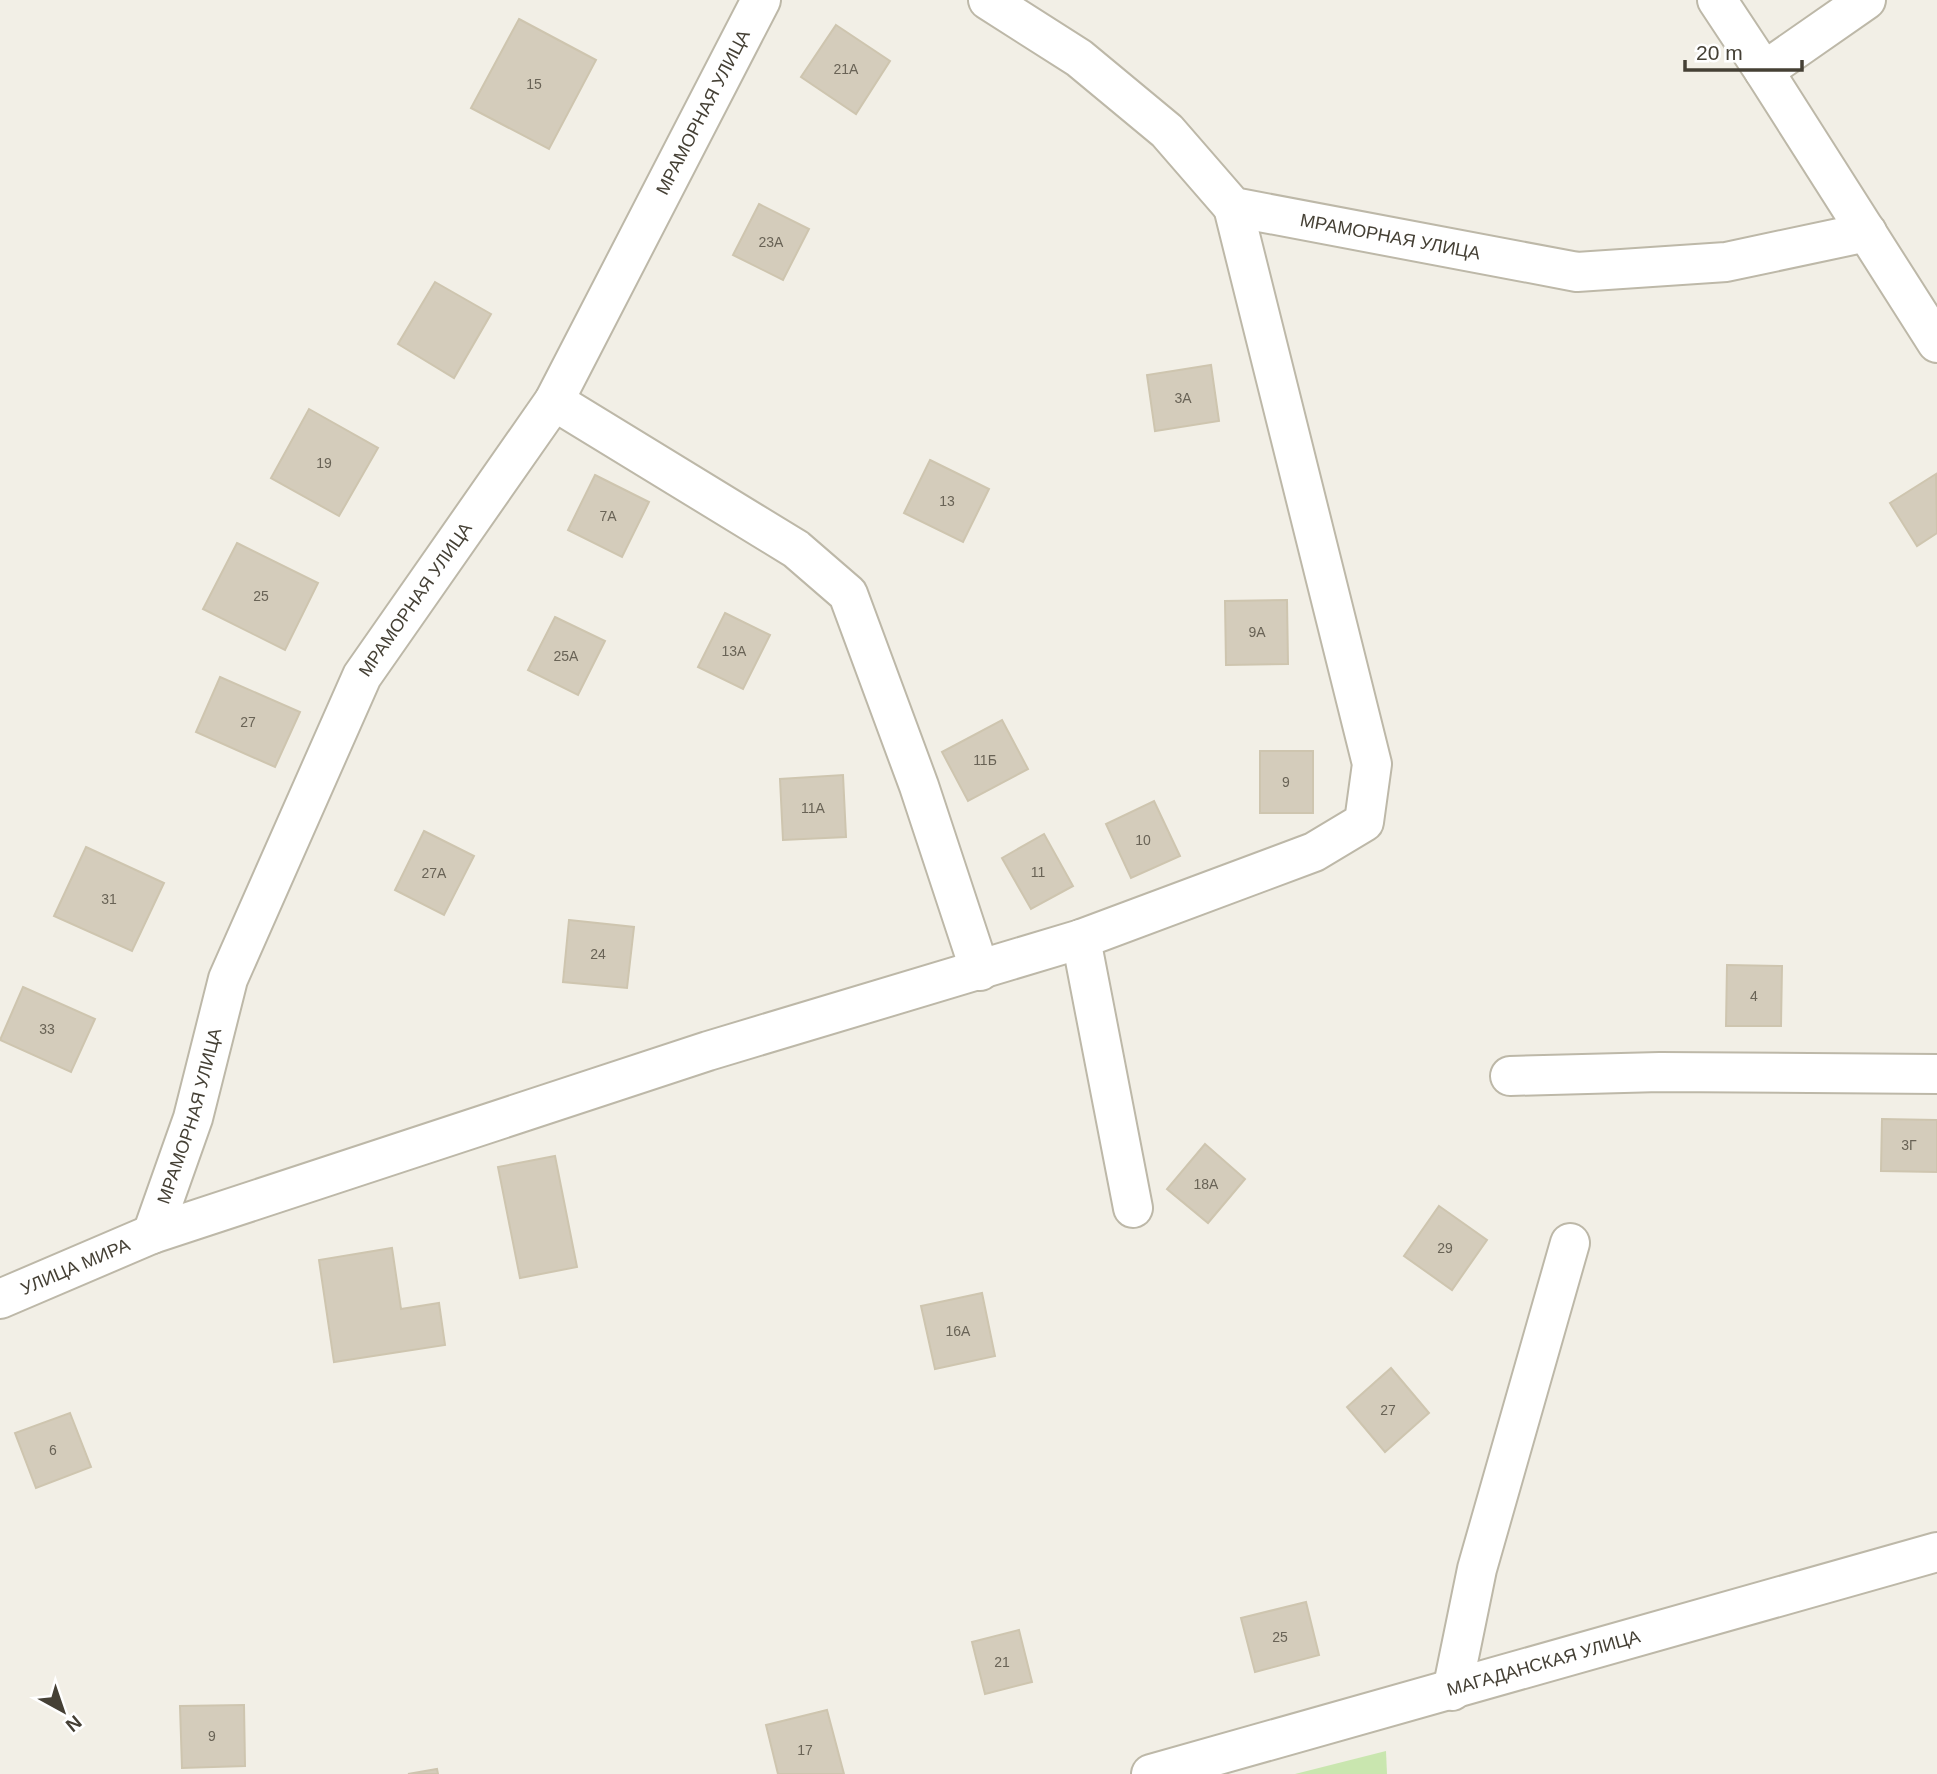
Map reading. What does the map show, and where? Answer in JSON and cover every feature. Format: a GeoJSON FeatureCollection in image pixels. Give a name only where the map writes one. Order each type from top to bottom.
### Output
{"type":"FeatureCollection","features":[{"type":"Feature","properties":{"kind":"street","name":"МРАМОРНАЯ УЛИЦА"},"geometry":{"type":"LineString","coordinates":[[152,1234],[193,1118],[228,979],[362,676],[554,401],[761,0]]}},
{"type":"Feature","properties":{"kind":"street"},"geometry":{"type":"LineString","coordinates":[[988,0],[1079,58],[1167,131],[1233,207]]}},
{"type":"Feature","properties":{"kind":"street"},"geometry":{"type":"LineString","coordinates":[[1717,0],[1937,343]]}},
{"type":"Feature","properties":{"kind":"street"},"geometry":{"type":"LineString","coordinates":[[1764,71],[1866,0]]}},
{"type":"Feature","properties":{"kind":"street","name":"МРАМОРНАЯ УЛИЦА"},"geometry":{"type":"LineString","coordinates":[[1233,207],[1577,272],[1726,262],[1867,232]]}},
{"type":"Feature","properties":{"kind":"street","name":"УЛИЦА МИРА"},"geometry":{"type":"LineString","coordinates":[[0,1298],[152,1234],[708,1051],[1081,939],[1314,852],[1364,822],[1372,764],[1233,207]]}},
{"type":"Feature","properties":{"kind":"street"},"geometry":{"type":"LineString","coordinates":[[554,401],[796,549],[848,594],[919,786],[980,971]]}},
{"type":"Feature","properties":{"kind":"street"},"geometry":{"type":"LineString","coordinates":[[1081,939],[1133,1208]]}},
{"type":"Feature","properties":{"kind":"street"},"geometry":{"type":"LineString","coordinates":[[1510,1076],[1660,1072],[1937,1074]]}},
{"type":"Feature","properties":{"kind":"street"},"geometry":{"type":"LineString","coordinates":[[1452,1691],[1477,1569],[1570,1243]]}},
{"type":"Feature","properties":{"kind":"street","name":"МАГАДАНСКАЯ УЛИЦА"},"geometry":{"type":"LineString","coordinates":[[1152,1774],[1937,1552]]}},
{"type":"Feature","properties":{"kind":"green space"},"geometry":{"type":"Polygon","coordinates":[[[1386,1751],[1387,1774],[1295,1774],[1386,1751]]]}},
{"type":"Feature","properties":{"kind":"building"},"geometry":{"type":"Polygon","coordinates":[[[519,19],[596,60],[549,149],[471,108],[519,19]]]}},
{"type":"Feature","properties":{"kind":"building"},"geometry":{"type":"Polygon","coordinates":[[[836,25],[890,61],[856,114],[801,77],[836,25]]]}},
{"type":"Feature","properties":{"kind":"building"},"geometry":{"type":"Polygon","coordinates":[[[759,204],[809,229],[783,280],[733,255],[759,204]]]}},
{"type":"Feature","properties":{"kind":"building"},"geometry":{"type":"Polygon","coordinates":[[[435,282],[491,314],[454,378],[398,344],[435,282]]]}},
{"type":"Feature","properties":{"kind":"building"},"geometry":{"type":"Polygon","coordinates":[[[1211,365],[1219,421],[1155,431],[1147,375],[1211,365]]]}},
{"type":"Feature","properties":{"kind":"building"},"geometry":{"type":"Polygon","coordinates":[[[309,409],[378,448],[339,516],[271,478],[309,409]]]}},
{"type":"Feature","properties":{"kind":"building"},"geometry":{"type":"Polygon","coordinates":[[[930,460],[989,489],[963,542],[904,513],[930,460]]]}},
{"type":"Feature","properties":{"kind":"building"},"geometry":{"type":"Polygon","coordinates":[[[1936,474],[1937,533],[1917,546],[1890,503],[1936,474]]]}},
{"type":"Feature","properties":{"kind":"building"},"geometry":{"type":"Polygon","coordinates":[[[595,475],[649,502],[622,557],[568,530],[595,475]]]}},
{"type":"Feature","properties":{"kind":"building"},"geometry":{"type":"Polygon","coordinates":[[[237,543],[318,583],[285,650],[203,609],[237,543]]]}},
{"type":"Feature","properties":{"kind":"building"},"geometry":{"type":"Polygon","coordinates":[[[1287,600],[1288,664],[1226,665],[1225,601],[1287,600]]]}},
{"type":"Feature","properties":{"kind":"building"},"geometry":{"type":"Polygon","coordinates":[[[725,613],[770,635],[743,689],[698,667],[725,613]]]}},
{"type":"Feature","properties":{"kind":"building"},"geometry":{"type":"Polygon","coordinates":[[[555,617],[605,641],[578,695],[528,670],[555,617]]]}},
{"type":"Feature","properties":{"kind":"building"},"geometry":{"type":"Polygon","coordinates":[[[220,677],[300,712],[275,767],[196,732],[220,677]]]}},
{"type":"Feature","properties":{"kind":"building"},"geometry":{"type":"Polygon","coordinates":[[[1002,720],[1028,769],[968,801],[942,752],[1002,720]]]}},
{"type":"Feature","properties":{"kind":"building"},"geometry":{"type":"Polygon","coordinates":[[[1260,751],[1313,751],[1313,813],[1260,813],[1260,751]]]}},
{"type":"Feature","properties":{"kind":"building"},"geometry":{"type":"Polygon","coordinates":[[[843,775],[846,837],[783,840],[780,779],[843,775]]]}},
{"type":"Feature","properties":{"kind":"building"},"geometry":{"type":"Polygon","coordinates":[[[1154,801],[1180,856],[1131,878],[1106,824],[1154,801]]]}},
{"type":"Feature","properties":{"kind":"building"},"geometry":{"type":"Polygon","coordinates":[[[424,831],[474,856],[444,915],[395,890],[424,831]]]}},
{"type":"Feature","properties":{"kind":"building"},"geometry":{"type":"Polygon","coordinates":[[[1044,834],[1073,886],[1031,909],[1002,858],[1044,834]]]}},
{"type":"Feature","properties":{"kind":"building"},"geometry":{"type":"Polygon","coordinates":[[[86,847],[164,883],[132,951],[54,916],[86,847]]]}},
{"type":"Feature","properties":{"kind":"building"},"geometry":{"type":"Polygon","coordinates":[[[569,920],[634,927],[627,988],[563,982],[569,920]]]}},
{"type":"Feature","properties":{"kind":"building"},"geometry":{"type":"Polygon","coordinates":[[[1727,965],[1782,966],[1781,1026],[1726,1026],[1727,965]]]}},
{"type":"Feature","properties":{"kind":"building"},"geometry":{"type":"Polygon","coordinates":[[[23,987],[95,1019],[71,1072],[0,1040],[23,987]]]}},
{"type":"Feature","properties":{"kind":"building"},"geometry":{"type":"Polygon","coordinates":[[[1882,1119],[1937,1120],[1937,1172],[1881,1171],[1882,1119]]]}},
{"type":"Feature","properties":{"kind":"building"},"geometry":{"type":"Polygon","coordinates":[[[1205,1144],[1245,1179],[1208,1223],[1167,1189],[1205,1144]]]}},
{"type":"Feature","properties":{"kind":"building"},"geometry":{"type":"Polygon","coordinates":[[[555,1156],[577,1267],[520,1278],[498,1167],[555,1156]]]}},
{"type":"Feature","properties":{"kind":"building"},"geometry":{"type":"Polygon","coordinates":[[[1439,1206],[1487,1240],[1452,1290],[1404,1256],[1439,1206]]]}},
{"type":"Feature","properties":{"kind":"building"},"geometry":{"type":"Polygon","coordinates":[[[392,1248],[401,1309],[439,1303],[445,1345],[334,1362],[319,1260],[392,1248]]]}},
{"type":"Feature","properties":{"kind":"building"},"geometry":{"type":"Polygon","coordinates":[[[982,1293],[995,1356],[935,1369],[921,1306],[982,1293]]]}},
{"type":"Feature","properties":{"kind":"building"},"geometry":{"type":"Polygon","coordinates":[[[1391,1368],[1429,1413],[1385,1452],[1347,1407],[1391,1368]]]}},
{"type":"Feature","properties":{"kind":"building"},"geometry":{"type":"Polygon","coordinates":[[[70,1413],[91,1467],[36,1488],[15,1433],[70,1413]]]}},
{"type":"Feature","properties":{"kind":"building"},"geometry":{"type":"Polygon","coordinates":[[[1306,1602],[1319,1655],[1255,1672],[1241,1618],[1306,1602]]]}},
{"type":"Feature","properties":{"kind":"building"},"geometry":{"type":"Polygon","coordinates":[[[1019,1630],[1032,1682],[985,1694],[972,1642],[1019,1630]]]}},
{"type":"Feature","properties":{"kind":"building"},"geometry":{"type":"Polygon","coordinates":[[[244,1705],[245,1766],[182,1768],[180,1706],[244,1705]]]}},
{"type":"Feature","properties":{"kind":"building"},"geometry":{"type":"Polygon","coordinates":[[[827,1710],[844,1774],[778,1774],[766,1725],[827,1710]]]}},
{"type":"Feature","properties":{"kind":"building"},"geometry":{"type":"Polygon","coordinates":[[[437,1769],[438,1774],[408,1774],[437,1769]]]}}]}
